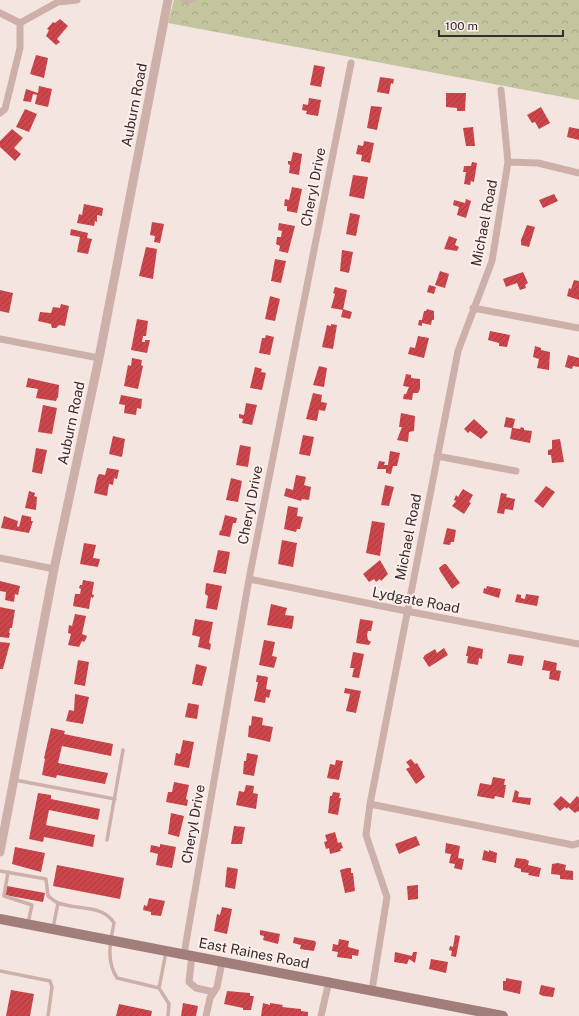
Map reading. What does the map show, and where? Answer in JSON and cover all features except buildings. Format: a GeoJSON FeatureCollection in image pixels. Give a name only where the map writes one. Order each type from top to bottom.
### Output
{"type":"FeatureCollection","features":[{"type":"Feature","properties":{"kind":"main road","name":"East Raines Road"},"geometry":{"type":"LineString","coordinates":[[0,919],[329,981],[503,1016]]}},
{"type":"Feature","properties":{"kind":"street"},"geometry":{"type":"LineString","coordinates":[[20,23],[58,2],[77,0]]}},
{"type":"Feature","properties":{"kind":"street","name":"Auburn Road"},"geometry":{"type":"LineString","coordinates":[[0,852],[54,569],[99,358],[168,0]]}},
{"type":"Feature","properties":{"kind":"street"},"geometry":{"type":"LineString","coordinates":[[0,13],[20,23]]}},
{"type":"Feature","properties":{"kind":"street"},"geometry":{"type":"LineString","coordinates":[[0,113],[5,109],[20,48],[20,23]]}},
{"type":"Feature","properties":{"kind":"street","name":"Cheryl Drive"},"geometry":{"type":"LineString","coordinates":[[214,992],[196,988],[189,982],[188,955],[249,579],[351,63]]}},
{"type":"Feature","properties":{"kind":"street","name":"Michael Road"},"geometry":{"type":"LineString","coordinates":[[372,990],[387,897],[366,835],[370,804],[406,612],[458,351],[492,260],[508,162],[501,90]]}},
{"type":"Feature","properties":{"kind":"street"},"geometry":{"type":"LineString","coordinates":[[508,162],[538,164],[579,173]]}},
{"type":"Feature","properties":{"kind":"street"},"geometry":{"type":"LineString","coordinates":[[473,308],[579,328]]}},
{"type":"Feature","properties":{"kind":"street"},"geometry":{"type":"LineString","coordinates":[[0,339],[99,358]]}},
{"type":"Feature","properties":{"kind":"street"},"geometry":{"type":"LineString","coordinates":[[437,456],[516,471]]}},
{"type":"Feature","properties":{"kind":"street"},"geometry":{"type":"LineString","coordinates":[[0,558],[54,569]]}},
{"type":"Feature","properties":{"kind":"street","name":"Lydgate Road"},"geometry":{"type":"LineString","coordinates":[[249,579],[406,612],[579,644]]}},
{"type":"Feature","properties":{"kind":"street"},"geometry":{"type":"LineString","coordinates":[[370,804],[573,845],[579,843]]}},
{"type":"Feature","properties":{"kind":"street"},"geometry":{"type":"LineString","coordinates":[[206,1016],[210,998],[214,992],[222,962]]}},
{"type":"Feature","properties":{"kind":"street"},"geometry":{"type":"LineString","coordinates":[[321,1016],[329,981]]}},
{"type":"Feature","properties":{"kind":"lane"},"geometry":{"type":"LineString","coordinates":[[182,0],[189,2],[194,0]]}},
{"type":"Feature","properties":{"kind":"lane"},"geometry":{"type":"LineString","coordinates":[[107,840],[124,750]]}},
{"type":"Feature","properties":{"kind":"lane"},"geometry":{"type":"LineString","coordinates":[[14,780],[115,799]]}},
{"type":"Feature","properties":{"kind":"lane"},"geometry":{"type":"LineString","coordinates":[[0,871],[46,879],[48,896],[58,903],[102,912],[110,916],[114,923],[110,940],[110,960],[112,970],[117,978],[159,988]]}},
{"type":"Feature","properties":{"kind":"lane"},"geometry":{"type":"LineString","coordinates":[[8,872],[4,896],[32,905],[28,924]]}},
{"type":"Feature","properties":{"kind":"lane"},"geometry":{"type":"LineString","coordinates":[[53,929],[58,903]]}},
{"type":"Feature","properties":{"kind":"lane"},"geometry":{"type":"LineString","coordinates":[[166,950],[159,988],[169,1004],[168,1016]]}},
{"type":"Feature","properties":{"kind":"lane"},"geometry":{"type":"LineString","coordinates":[[0,971],[50,981],[52,987],[48,1016]]}},
{"type":"Feature","properties":{"kind":"green space"},"geometry":{"type":"Polygon","coordinates":[[[174,0],[579,0],[579,100],[168,23],[174,0]]]}}]}
